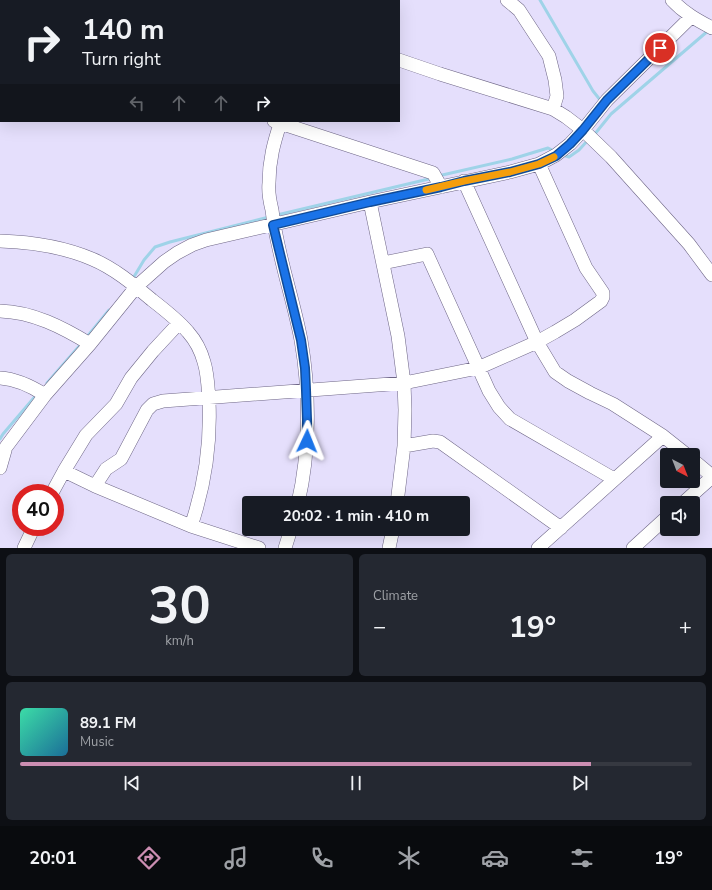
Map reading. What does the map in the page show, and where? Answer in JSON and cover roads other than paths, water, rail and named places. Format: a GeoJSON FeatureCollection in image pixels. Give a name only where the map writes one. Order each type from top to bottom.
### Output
{"type":"FeatureCollection","features":[{"type":"Feature","properties":{"kind":"street"},"geometry":{"type":"LineString","coordinates":[[507,0],[519,10],[549,56],[557,96],[553,109]]}},
{"type":"Feature","properties":{"kind":"street"},"geometry":{"type":"LineString","coordinates":[[672,0],[691,17],[712,28]]}},
{"type":"Feature","properties":{"kind":"street"},"geometry":{"type":"LineString","coordinates":[[0,468],[3,446],[90,344],[136,287],[164,262],[177,253],[206,240],[370,202],[510,172],[539,164],[556,156],[570,144],[607,100],[691,17]]}},
{"type":"Feature","properties":{"kind":"street"},"geometry":{"type":"LineString","coordinates":[[400,60],[553,109],[566,117],[583,130],[611,157],[690,244],[712,275]]}},
{"type":"Feature","properties":{"kind":"street"},"geometry":{"type":"LineString","coordinates":[[300,496],[306,452],[307,420],[305,368],[301,340],[273,225],[268,185],[272,149],[278,122],[433,173],[441,187]]}},
{"type":"Feature","properties":{"kind":"street"},"geometry":{"type":"LineString","coordinates":[[95,486],[106,468],[121,459],[147,410],[153,404],[163,401],[209,397],[404,383],[478,368],[537,342],[575,320],[601,301],[604,297],[604,293],[586,268],[539,164]]}},
{"type":"Feature","properties":{"kind":"street"},"geometry":{"type":"LineString","coordinates":[[464,181],[537,342],[555,372],[568,381],[613,404],[663,436],[678,448]]}},
{"type":"Feature","properties":{"kind":"street"},"geometry":{"type":"LineString","coordinates":[[370,202],[398,336],[404,383],[404,446],[398,496]]}},
{"type":"Feature","properties":{"kind":"street"},"geometry":{"type":"LineString","coordinates":[[0,241],[29,243],[51,247],[92,259],[110,268],[136,287],[189,333],[199,348],[204,362],[208,378],[210,415],[209,446],[202,489],[191,526]]}},
{"type":"Feature","properties":{"kind":"street"},"geometry":{"type":"LineString","coordinates":[[383,263],[427,254],[489,392],[499,407],[510,419],[614,480]]}},
{"type":"Feature","properties":{"kind":"street"},"geometry":{"type":"LineString","coordinates":[[0,311],[21,313],[38,318],[69,331],[90,344]]}},
{"type":"Feature","properties":{"kind":"street"},"geometry":{"type":"LineString","coordinates":[[57,484],[86,435],[116,404],[131,378],[179,323]]}},
{"type":"Feature","properties":{"kind":"street"},"geometry":{"type":"LineString","coordinates":[[0,378],[16,381],[30,386],[45,395]]}},
{"type":"Feature","properties":{"kind":"street"},"geometry":{"type":"LineString","coordinates":[[538,548],[663,436]]}},
{"type":"Feature","properties":{"kind":"street"},"geometry":{"type":"LineString","coordinates":[[404,446],[432,441],[440,442],[561,528]]}},
{"type":"Feature","properties":{"kind":"street"},"geometry":{"type":"LineString","coordinates":[[691,496],[712,477],[700,466]]}},
{"type":"Feature","properties":{"kind":"street"},"geometry":{"type":"LineString","coordinates":[[64,471],[95,486],[191,526],[259,548]]}},
{"type":"Feature","properties":{"kind":"street"},"geometry":{"type":"LineString","coordinates":[[633,548],[660,523]]}},
{"type":"Feature","properties":{"kind":"street"},"geometry":{"type":"LineString","coordinates":[[24,548],[30,536]]}},
{"type":"Feature","properties":{"kind":"street"},"geometry":{"type":"LineString","coordinates":[[285,548],[289,536]]}},
{"type":"Feature","properties":{"kind":"street"},"geometry":{"type":"LineString","coordinates":[[389,548],[392,536]]}},
{"type":"Feature","properties":{"kind":"waterway"},"geometry":{"type":"LineString","coordinates":[[540,0],[593,91],[601,101]]}},
{"type":"Feature","properties":{"kind":"waterway"},"geometry":{"type":"LineString","coordinates":[[594,135],[611,114],[709,30]]}},
{"type":"Feature","properties":{"kind":"waterway"},"geometry":{"type":"LineString","coordinates":[[563,155],[569,157],[579,150],[588,140]]}},
{"type":"Feature","properties":{"kind":"waterway"},"geometry":{"type":"LineString","coordinates":[[438,176],[512,159],[548,148],[554,151]]}},
{"type":"Feature","properties":{"kind":"waterway"},"geometry":{"type":"LineString","coordinates":[[277,215],[433,178]]}},
{"type":"Feature","properties":{"kind":"waterway"},"geometry":{"type":"LineString","coordinates":[[132,280],[144,260],[155,247],[269,217]]}},
{"type":"Feature","properties":{"kind":"waterway"},"geometry":{"type":"LineString","coordinates":[[86,338],[109,310]]}},
{"type":"Feature","properties":{"kind":"waterway"},"geometry":{"type":"LineString","coordinates":[[47,383],[81,344]]}},
{"type":"Feature","properties":{"kind":"waterway"},"geometry":{"type":"LineString","coordinates":[[0,439],[38,393]]}}]}
